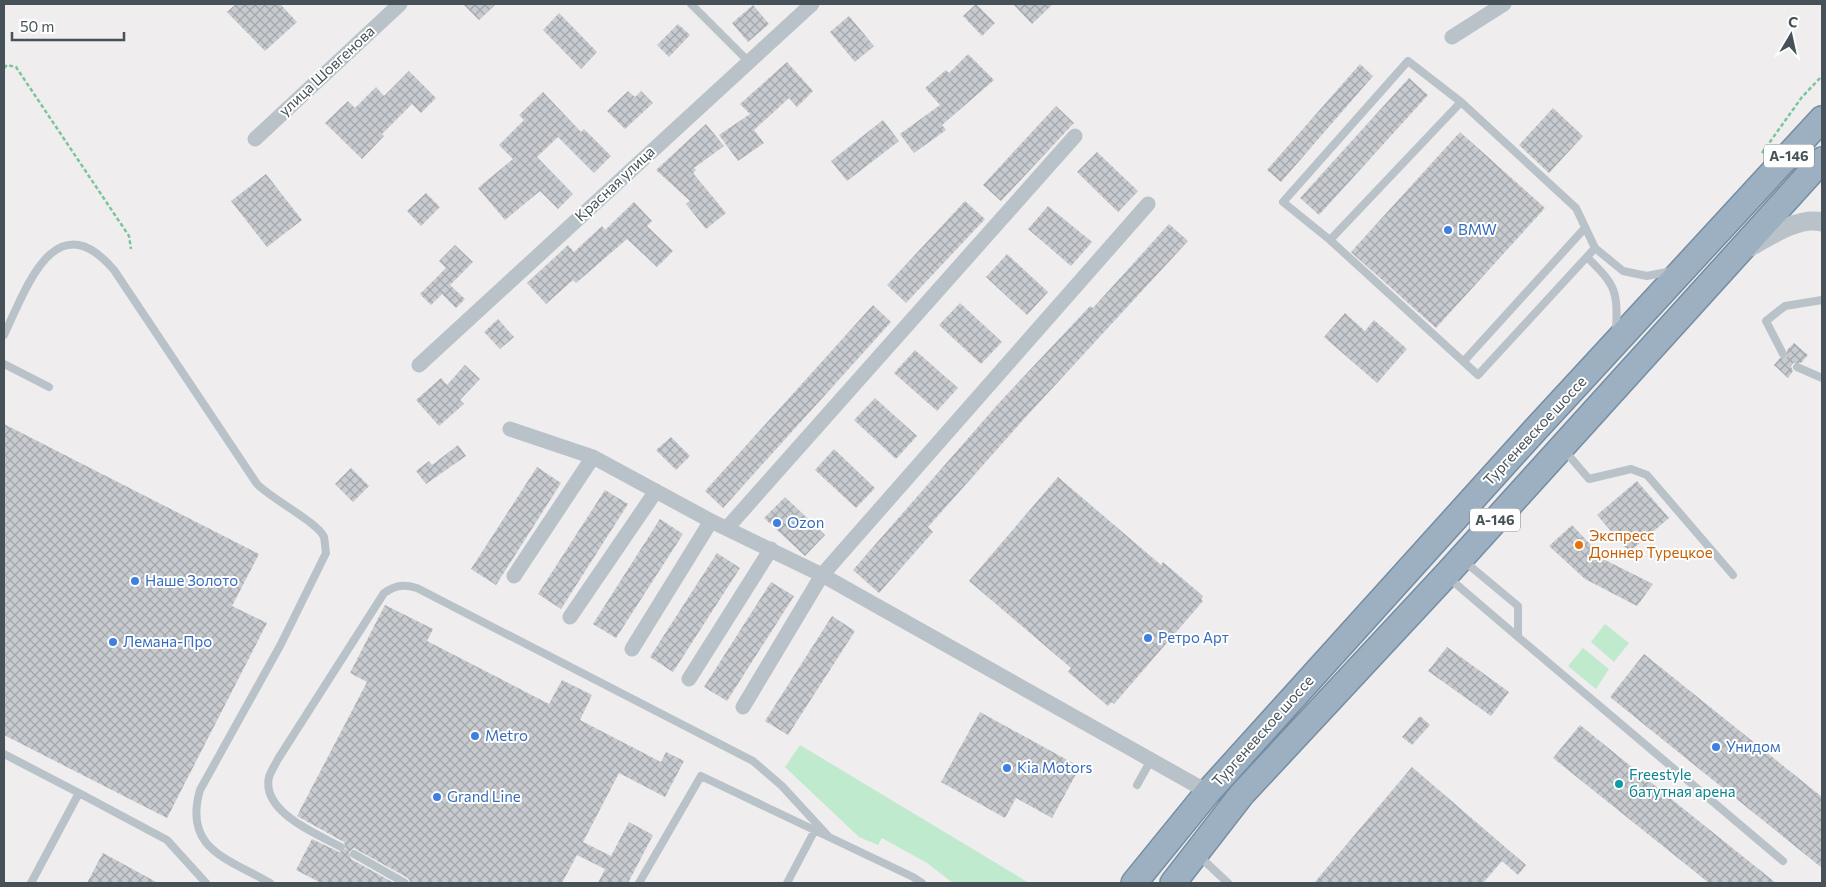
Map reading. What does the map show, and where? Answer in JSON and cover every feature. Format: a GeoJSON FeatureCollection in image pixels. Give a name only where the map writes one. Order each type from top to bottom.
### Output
{"type":"FeatureCollection","features":[{"type":"Feature","properties":{"kind":"highway","name":"Тургеневское шоссе"},"geometry":{"type":"LineString","coordinates":[[1134,883],[1208,792],[1822,119]]}},
{"type":"Feature","properties":{"kind":"highway","name":"Тургеневское шоссе"},"geometry":{"type":"LineString","coordinates":[[1173,883],[1242,794],[1453,567],[1822,160]]}},
{"type":"Feature","properties":{"kind":"street","name":"улица Шовгенова"},"geometry":{"type":"LineString","coordinates":[[254,139],[400,4]]}},
{"type":"Feature","properties":{"kind":"street","name":"Красная улица"},"geometry":{"type":"LineString","coordinates":[[419,365],[812,4]]}},
{"type":"Feature","properties":{"kind":"street"},"geometry":{"type":"LineString","coordinates":[[1452,37],[1504,4]]}},
{"type":"Feature","properties":{"kind":"street"},"geometry":{"type":"LineString","coordinates":[[727,528],[1075,136]]}},
{"type":"Feature","properties":{"kind":"street"},"geometry":{"type":"LineString","coordinates":[[743,707],[822,575],[1148,204]]}},
{"type":"Feature","properties":{"kind":"street"},"geometry":{"type":"LineString","coordinates":[[1738,254],[1774,233],[1807,221],[1822,222]]}},
{"type":"Feature","properties":{"kind":"street"},"geometry":{"type":"LineString","coordinates":[[510,429],[592,457],[711,520],[822,575],[1208,792]]}},
{"type":"Feature","properties":{"kind":"street"},"geometry":{"type":"LineString","coordinates":[[514,576],[592,457]]}},
{"type":"Feature","properties":{"kind":"street"},"geometry":{"type":"LineString","coordinates":[[570,617],[656,491]]}},
{"type":"Feature","properties":{"kind":"street"},"geometry":{"type":"LineString","coordinates":[[632,649],[711,520]]}},
{"type":"Feature","properties":{"kind":"street"},"geometry":{"type":"LineString","coordinates":[[689,679],[771,549]]}},
{"type":"Feature","properties":{"kind":"lane"},"geometry":{"type":"LineString","coordinates":[[691,4],[748,62]]}},
{"type":"Feature","properties":{"kind":"lane"},"geometry":{"type":"LineString","coordinates":[[1595,248],[1478,375],[1330,240],[1283,202],[1408,60],[1461,102],[1576,208],[1584,229],[1595,248],[1623,271],[1647,276],[1686,267]]}},
{"type":"Feature","properties":{"kind":"lane"},"geometry":{"type":"LineString","coordinates":[[1330,240],[1461,102]]}},
{"type":"Feature","properties":{"kind":"lane"},"geometry":{"type":"LineString","coordinates":[[1464,361],[1584,229]]}},
{"type":"Feature","properties":{"kind":"lane"},"geometry":{"type":"LineString","coordinates":[[4,335],[37,266],[46,257],[68,246],[90,248],[101,255],[114,270],[257,484],[269,496],[311,522],[324,537],[326,553],[281,644],[200,790],[196,805],[196,820],[204,844],[270,883]]}},
{"type":"Feature","properties":{"kind":"lane"},"geometry":{"type":"LineString","coordinates":[[1587,257],[1611,281],[1617,304],[1616,336],[1606,355]]}},
{"type":"Feature","properties":{"kind":"lane"},"geometry":{"type":"LineString","coordinates":[[1784,354],[1766,321],[1785,306],[1822,300]]}},
{"type":"Feature","properties":{"kind":"lane"},"geometry":{"type":"LineString","coordinates":[[4,364],[49,387]]}},
{"type":"Feature","properties":{"kind":"lane"},"geometry":{"type":"LineString","coordinates":[[1797,367],[1822,378]]}},
{"type":"Feature","properties":{"kind":"lane"},"geometry":{"type":"LineString","coordinates":[[1561,446],[1590,479],[1631,469],[1647,475],[1733,574]]}},
{"type":"Feature","properties":{"kind":"lane"},"geometry":{"type":"LineString","coordinates":[[1453,567],[1518,637],[1783,861]]}},
{"type":"Feature","properties":{"kind":"lane"},"geometry":{"type":"LineString","coordinates":[[1453,567],[1518,606],[1518,637]]}},
{"type":"Feature","properties":{"kind":"lane"},"geometry":{"type":"LineString","coordinates":[[341,847],[288,818],[275,804],[270,792],[269,778],[278,759],[384,594],[395,586],[406,585],[753,761],[782,786],[828,836]]}},
{"type":"Feature","properties":{"kind":"lane"},"geometry":{"type":"LineString","coordinates":[[4,754],[167,840],[206,883]]}},
{"type":"Feature","properties":{"kind":"lane"},"geometry":{"type":"LineString","coordinates":[[1137,785],[1151,760]]}},
{"type":"Feature","properties":{"kind":"lane"},"geometry":{"type":"LineString","coordinates":[[639,883],[701,776],[922,883]]}},
{"type":"Feature","properties":{"kind":"lane"},"geometry":{"type":"LineString","coordinates":[[31,883],[79,793]]}},
{"type":"Feature","properties":{"kind":"lane"},"geometry":{"type":"LineString","coordinates":[[787,883],[815,830]]}},
{"type":"Feature","properties":{"kind":"lane"},"geometry":{"type":"LineString","coordinates":[[1197,853],[1228,883]]}},
{"type":"Feature","properties":{"kind":"lane"},"geometry":{"type":"LineString","coordinates":[[354,854],[405,883]]}},
{"type":"Feature","properties":{"kind":"path"},"geometry":{"type":"LineString","coordinates":[[4,68],[7,65],[16,67],[129,236],[131,248]]}},
{"type":"Feature","properties":{"kind":"green space"},"geometry":{"type":"Polygon","coordinates":[[[1605,624],[1629,643],[1614,662],[1591,642],[1605,624]]]}},
{"type":"Feature","properties":{"kind":"green space"},"geometry":{"type":"Polygon","coordinates":[[[1583,648],[1609,669],[1596,689],[1568,666],[1583,648]]]}},
{"type":"Feature","properties":{"kind":"green space"},"geometry":{"type":"Polygon","coordinates":[[[800,745],[1029,883],[953,883],[927,863],[882,838],[878,845],[859,837],[785,767],[800,745]]]}},
{"type":"Feature","properties":{"kind":"building"},"geometry":{"type":"Polygon","coordinates":[[[236,4],[280,4],[297,22],[265,51],[227,12],[236,4]]]}},
{"type":"Feature","properties":{"kind":"building"},"geometry":{"type":"Polygon","coordinates":[[[463,4],[496,4],[479,20],[463,4]]]}},
{"type":"Feature","properties":{"kind":"building"},"geometry":{"type":"Polygon","coordinates":[[[976,4],[995,23],[982,36],[963,16],[976,4]]]}},
{"type":"Feature","properties":{"kind":"building"},"geometry":{"type":"Polygon","coordinates":[[[1013,4],[1053,4],[1032,24],[1013,4]]]}},
{"type":"Feature","properties":{"kind":"building"},"geometry":{"type":"Polygon","coordinates":[[[753,5],[769,24],[748,42],[732,23],[753,5]]]}},
{"type":"Feature","properties":{"kind":"building"},"geometry":{"type":"Polygon","coordinates":[[[559,13],[597,52],[581,69],[543,30],[559,13]]]}},
{"type":"Feature","properties":{"kind":"building"},"geometry":{"type":"Polygon","coordinates":[[[849,16],[874,46],[855,62],[830,32],[849,16]]]}},
{"type":"Feature","properties":{"kind":"building"},"geometry":{"type":"Polygon","coordinates":[[[678,24],[690,35],[669,57],[657,45],[678,24]]]}},
{"type":"Feature","properties":{"kind":"building"},"geometry":{"type":"Polygon","coordinates":[[[968,54],[994,80],[942,125],[946,130],[914,153],[900,134],[940,105],[925,88],[946,70],[949,73],[968,54]]]}},
{"type":"Feature","properties":{"kind":"building"},"geometry":{"type":"Polygon","coordinates":[[[787,62],[813,91],[797,107],[789,98],[754,130],[764,143],[738,161],[719,135],[750,114],[740,104],[787,62]]]}},
{"type":"Feature","properties":{"kind":"building"},"geometry":{"type":"Polygon","coordinates":[[[1360,64],[1373,76],[1281,182],[1267,170],[1360,64]]]}},
{"type":"Feature","properties":{"kind":"building"},"geometry":{"type":"Polygon","coordinates":[[[409,71],[436,98],[421,113],[412,104],[382,134],[384,136],[362,159],[325,123],[348,101],[355,108],[376,87],[384,96],[409,71]]]}},
{"type":"Feature","properties":{"kind":"building"},"geometry":{"type":"Polygon","coordinates":[[[1409,78],[1428,95],[1319,215],[1300,198],[1409,78]]]}},
{"type":"Feature","properties":{"kind":"building"},"geometry":{"type":"Polygon","coordinates":[[[628,91],[635,97],[641,91],[653,103],[625,129],[607,111],[628,91]]]}},
{"type":"Feature","properties":{"kind":"building"},"geometry":{"type":"Polygon","coordinates":[[[543,92],[581,132],[584,129],[611,156],[594,173],[558,137],[537,157],[573,194],[558,209],[540,191],[505,220],[478,188],[513,159],[499,145],[524,120],[519,115],[543,92]]]}},
{"type":"Feature","properties":{"kind":"building"},"geometry":{"type":"Polygon","coordinates":[[[1056,106],[1074,123],[1001,201],[983,185],[1056,106]]]}},
{"type":"Feature","properties":{"kind":"building"},"geometry":{"type":"Polygon","coordinates":[[[1553,108],[1583,136],[1549,173],[1519,145],[1553,108]]]}},
{"type":"Feature","properties":{"kind":"building"},"geometry":{"type":"Polygon","coordinates":[[[883,120],[899,141],[847,181],[831,161],[883,120]]]}},
{"type":"Feature","properties":{"kind":"building"},"geometry":{"type":"Polygon","coordinates":[[[706,124],[724,146],[694,168],[696,170],[693,173],[726,213],[706,229],[686,204],[690,201],[656,170],[706,124]]]}},
{"type":"Feature","properties":{"kind":"building","name":"BMW"},"geometry":{"type":"Polygon","coordinates":[[[1460,132],[1545,208],[1436,328],[1351,252],[1460,132]]]}},
{"type":"Feature","properties":{"kind":"building"},"geometry":{"type":"Polygon","coordinates":[[[1097,152],[1138,191],[1118,212],[1077,172],[1097,152]]]}},
{"type":"Feature","properties":{"kind":"building"},"geometry":{"type":"Polygon","coordinates":[[[266,174],[302,220],[267,247],[231,201],[266,174]]]}},
{"type":"Feature","properties":{"kind":"building"},"geometry":{"type":"Polygon","coordinates":[[[426,193],[440,207],[421,226],[407,211],[426,193]]]}},
{"type":"Feature","properties":{"kind":"building"},"geometry":{"type":"Polygon","coordinates":[[[965,201],[985,219],[906,303],[887,285],[965,201]]]}},
{"type":"Feature","properties":{"kind":"building"},"geometry":{"type":"Polygon","coordinates":[[[634,202],[652,221],[647,226],[673,251],[657,267],[627,239],[576,283],[573,280],[546,304],[527,283],[568,245],[574,252],[602,226],[605,230],[634,202]]]}},
{"type":"Feature","properties":{"kind":"building"},"geometry":{"type":"Polygon","coordinates":[[[1048,206],[1092,242],[1071,266],[1028,229],[1048,206]]]}},
{"type":"Feature","properties":{"kind":"building"},"geometry":{"type":"Polygon","coordinates":[[[1169,224],[1188,241],[1023,420],[928,527],[933,532],[879,593],[853,570],[998,404],[1090,306],[1093,308],[1169,224]]]}},
{"type":"Feature","properties":{"kind":"building"},"geometry":{"type":"Polygon","coordinates":[[[455,245],[473,262],[450,285],[465,299],[456,308],[442,294],[431,305],[420,294],[446,268],[439,261],[455,245]]]}},
{"type":"Feature","properties":{"kind":"building"},"geometry":{"type":"Polygon","coordinates":[[[1007,254],[1048,292],[1027,315],[986,277],[1007,254]]]}},
{"type":"Feature","properties":{"kind":"building"},"geometry":{"type":"Polygon","coordinates":[[[960,303],[1002,342],[981,364],[939,325],[960,303]]]}},
{"type":"Feature","properties":{"kind":"building"},"geometry":{"type":"Polygon","coordinates":[[[873,305],[891,322],[723,508],[705,491],[873,305]]]}},
{"type":"Feature","properties":{"kind":"building"},"geometry":{"type":"Polygon","coordinates":[[[1345,313],[1365,331],[1374,320],[1407,349],[1377,383],[1324,337],[1345,313]]]}},
{"type":"Feature","properties":{"kind":"building"},"geometry":{"type":"Polygon","coordinates":[[[498,319],[514,337],[500,349],[484,332],[498,319]]]}},
{"type":"Feature","properties":{"kind":"building"},"geometry":{"type":"Polygon","coordinates":[[[1794,343],[1808,355],[1801,363],[1793,363],[1791,367],[1793,371],[1788,378],[1774,365],[1780,358],[1787,357],[1787,350],[1794,343]]]}},
{"type":"Feature","properties":{"kind":"building"},"geometry":{"type":"Polygon","coordinates":[[[915,350],[958,388],[937,411],[894,373],[915,350]]]}},
{"type":"Feature","properties":{"kind":"building"},"geometry":{"type":"Polygon","coordinates":[[[465,365],[480,379],[460,400],[464,404],[439,426],[416,400],[441,378],[447,385],[465,365]]]}},
{"type":"Feature","properties":{"kind":"building"},"geometry":{"type":"Polygon","coordinates":[[[875,398],[917,436],[896,459],[854,420],[875,398]]]}},
{"type":"Feature","properties":{"kind":"building"},"geometry":{"type":"Polygon","coordinates":[[[4,424],[259,554],[232,606],[267,623],[167,818],[4,735],[4,424]]]}},
{"type":"Feature","properties":{"kind":"building"},"geometry":{"type":"Polygon","coordinates":[[[671,437],[690,456],[676,470],[656,450],[671,437]]]}},
{"type":"Feature","properties":{"kind":"building"},"geometry":{"type":"Polygon","coordinates":[[[458,445],[466,456],[426,484],[416,471],[429,461],[432,465],[458,445]]]}},
{"type":"Feature","properties":{"kind":"building"},"geometry":{"type":"Polygon","coordinates":[[[834,449],[875,488],[856,508],[815,470],[834,449]]]}},
{"type":"Feature","properties":{"kind":"building"},"geometry":{"type":"Polygon","coordinates":[[[537,467],[561,483],[496,585],[471,569],[537,467]]]}},
{"type":"Feature","properties":{"kind":"building"},"geometry":{"type":"Polygon","coordinates":[[[351,468],[369,486],[353,502],[335,484],[351,468]]]}},
{"type":"Feature","properties":{"kind":"building"},"geometry":{"type":"Polygon","coordinates":[[[1058,477],[1161,565],[1163,562],[1203,596],[1201,599],[1203,601],[1114,704],[1112,702],[1108,706],[1068,672],[1071,668],[969,581],[1058,477]]]}},
{"type":"Feature","properties":{"kind":"building"},"geometry":{"type":"Polygon","coordinates":[[[1637,481],[1669,518],[1629,552],[1597,515],[1637,481]]]}},
{"type":"Feature","properties":{"kind":"building"},"geometry":{"type":"Polygon","coordinates":[[[605,490],[628,504],[561,609],[538,594],[605,490]]]}},
{"type":"Feature","properties":{"kind":"building"},"geometry":{"type":"Polygon","coordinates":[[[785,497],[825,535],[805,556],[764,518],[785,497]]]}},
{"type":"Feature","properties":{"kind":"building"},"geometry":{"type":"Polygon","coordinates":[[[660,519],[683,534],[616,638],[593,624],[660,519]]]}},
{"type":"Feature","properties":{"kind":"building"},"geometry":{"type":"Polygon","coordinates":[[[1572,525],[1605,560],[1653,584],[1637,606],[1585,579],[1549,546],[1572,525]]]}},
{"type":"Feature","properties":{"kind":"building"},"geometry":{"type":"Polygon","coordinates":[[[717,553],[740,568],[673,672],[650,657],[717,553]]]}},
{"type":"Feature","properties":{"kind":"building"},"geometry":{"type":"Polygon","coordinates":[[[771,582],[794,596],[727,701],[704,687],[771,582]]]}},
{"type":"Feature","properties":{"kind":"building","name":"Metro"},"geometry":{"type":"Polygon","coordinates":[[[385,605],[433,629],[427,641],[549,704],[562,680],[592,695],[580,720],[661,762],[666,752],[684,761],[665,797],[619,773],[583,842],[611,856],[629,822],[653,835],[628,883],[598,883],[605,869],[577,855],[562,883],[411,883],[408,878],[354,848],[349,852],[351,859],[394,883],[321,883],[296,870],[312,839],[339,852],[346,849],[344,842],[297,816],[367,682],[350,673],[385,605]]]}},
{"type":"Feature","properties":{"kind":"building"},"geometry":{"type":"Polygon","coordinates":[[[832,616],[855,631],[788,735],[765,721],[832,616]]]}},
{"type":"Feature","properties":{"kind":"building"},"geometry":{"type":"Polygon","coordinates":[[[1447,647],[1509,692],[1491,716],[1428,671],[1447,647]]]}},
{"type":"Feature","properties":{"kind":"building","name":"Унидом"},"geometry":{"type":"Polygon","coordinates":[[[1644,654],[1822,797],[1822,868],[1610,697],[1644,654]]]}},
{"type":"Feature","properties":{"kind":"building"},"geometry":{"type":"Polygon","coordinates":[[[980,712],[1080,767],[1052,818],[1016,798],[1005,818],[941,782],[980,712]]]}},
{"type":"Feature","properties":{"kind":"building"},"geometry":{"type":"Polygon","coordinates":[[[1420,716],[1430,725],[1412,745],[1402,737],[1420,716]]]}},
{"type":"Feature","properties":{"kind":"building","name":"Freestyle батутная арена"},"geometry":{"type":"Polygon","coordinates":[[[1580,725],[1776,883],[1709,883],[1553,758],[1580,725]]]}},
{"type":"Feature","properties":{"kind":"building"},"geometry":{"type":"Polygon","coordinates":[[[1412,767],[1526,865],[1518,875],[1502,861],[1483,883],[1314,883],[1412,767]]]}},
{"type":"Feature","properties":{"kind":"building"},"geometry":{"type":"Polygon","coordinates":[[[103,853],[158,883],[87,883],[103,853]]]}},
{"type":"Feature","properties":{"kind":"place","name":"BMW"},"geometry":{"type":"Point","coordinates":[1448,230]}},
{"type":"Feature","properties":{"kind":"place","name":"Ozon"},"geometry":{"type":"Point","coordinates":[777,523]}},
{"type":"Feature","properties":{"kind":"place","name":"Экспресс Доннер Турецкое"},"geometry":{"type":"Point","coordinates":[1579,545]}},
{"type":"Feature","properties":{"kind":"place","name":"Наше Золото"},"geometry":{"type":"Point","coordinates":[135,581]}},
{"type":"Feature","properties":{"kind":"place","name":"Ретро Арт"},"geometry":{"type":"Point","coordinates":[1148,638]}},
{"type":"Feature","properties":{"kind":"place","name":"Лемана-Про"},"geometry":{"type":"Point","coordinates":[113,642]}},
{"type":"Feature","properties":{"kind":"place","name":"Metro"},"geometry":{"type":"Point","coordinates":[475,736]}},
{"type":"Feature","properties":{"kind":"place","name":"Унидом"},"geometry":{"type":"Point","coordinates":[1716,747]}},
{"type":"Feature","properties":{"kind":"place","name":"Kia Motors"},"geometry":{"type":"Point","coordinates":[1007,768]}},
{"type":"Feature","properties":{"kind":"place","name":"Freestyle батутная арена"},"geometry":{"type":"Point","coordinates":[1619,784]}},
{"type":"Feature","properties":{"kind":"place","name":"Grand Line"},"geometry":{"type":"Point","coordinates":[437,797]}}]}
